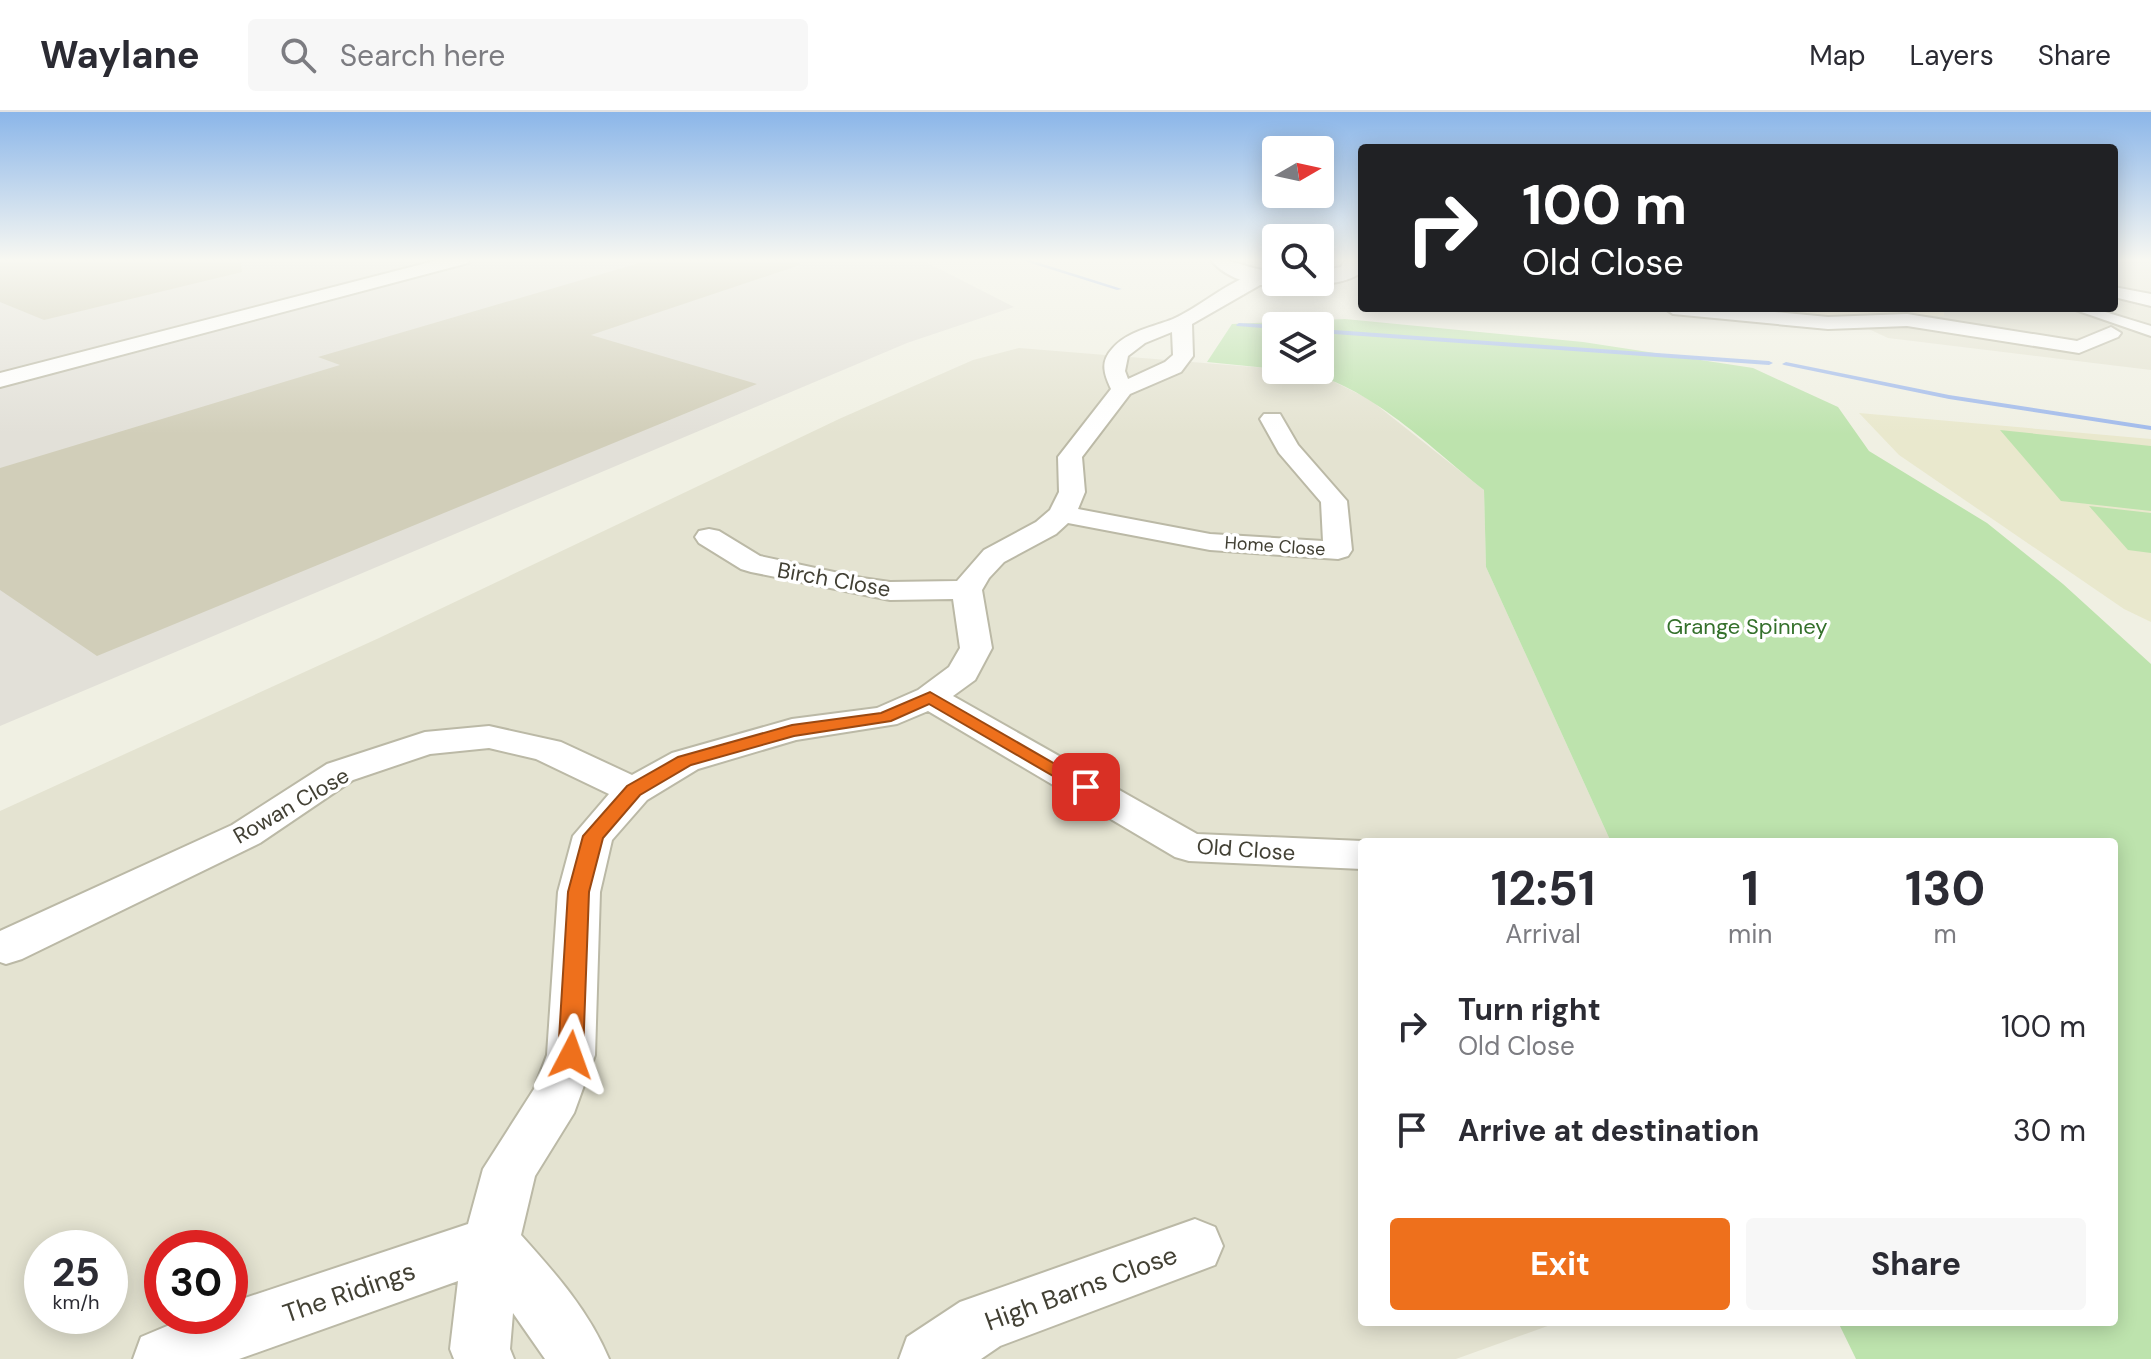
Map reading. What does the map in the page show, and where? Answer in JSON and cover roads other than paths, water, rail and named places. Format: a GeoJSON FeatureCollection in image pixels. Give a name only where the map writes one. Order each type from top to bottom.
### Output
{"type":"FeatureCollection","features":[{"type":"Feature","properties":{"kind":"street"},"geometry":{"type":"LineString","coordinates":[[0,380],[240,317]]}},
{"type":"Feature","properties":{"kind":"street"},"geometry":{"type":"LineString","coordinates":[[1122,389],[1114,371],[1115,357],[1124,346],[1192,317]]}},
{"type":"Feature","properties":{"kind":"street"},"geometry":{"type":"LineString","coordinates":[[1768,317],[1828,323],[1907,320],[2079,347],[2111,333]]}},
{"type":"Feature","properties":{"kind":"street"},"geometry":{"type":"LineString","coordinates":[[2107,317],[2151,331]]}},
{"type":"Feature","properties":{"kind":"street"},"geometry":{"type":"LineString","coordinates":[[484,1359],[480,1349],[491,1243],[510,1169],[556,1098],[571,1055],[579,892],[593,836],[633,791],[685,761],[792,730],[885,717],[930,697],[963,673],[976,648],[967,590],[976,574],[994,556],[1046,528],[1062,514],[1072,492],[1070,457],[1122,389],[1173,367],[1183,356],[1182,322]]}},
{"type":"Feature","properties":{"kind":"street","name":"Home Close"},"geometry":{"type":"LineString","coordinates":[[1062,514],[1210,542],[1338,550],[1334,501],[1288,448],[1272,419]]}},
{"type":"Feature","properties":{"kind":"street","name":"Birch Close"},"geometry":{"type":"LineString","coordinates":[[709,537],[751,563],[862,587],[890,591],[967,590]]}},
{"type":"Feature","properties":{"kind":"street","name":"Old Close"},"geometry":{"type":"LineString","coordinates":[[930,697],[1189,847],[1358,855]]}},
{"type":"Feature","properties":{"kind":"street","name":"Rowan Close"},"geometry":{"type":"LineString","coordinates":[[6,947],[246,834],[340,772],[425,743],[489,737],[548,750],[633,791]]}},
{"type":"Feature","properties":{"kind":"street"},"geometry":{"type":"LineString","coordinates":[[491,1243],[549,1310],[579,1359]]}},
{"type":"Feature","properties":{"kind":"street","name":"The Ridings"},"geometry":{"type":"LineString","coordinates":[[163,1359],[194,1345],[491,1243]]}},
{"type":"Feature","properties":{"kind":"street","name":"High Barns Close"},"geometry":{"type":"LineString","coordinates":[[929,1359],[981,1323],[1195,1246]]}},
{"type":"Feature","properties":{"kind":"waterway"},"geometry":{"type":"LineString","coordinates":[[1239,325],[1262,326]]}},
{"type":"Feature","properties":{"kind":"waterway"},"geometry":{"type":"LineString","coordinates":[[1334,332],[1769,363]]}},
{"type":"Feature","properties":{"kind":"waterway"},"geometry":{"type":"LineString","coordinates":[[1786,364],[1949,397],[2151,428]]}},
{"type":"Feature","properties":{"kind":"park label","name":"Grange Spinney"},"geometry":{"type":"Point","coordinates":[1747,626]}}]}
